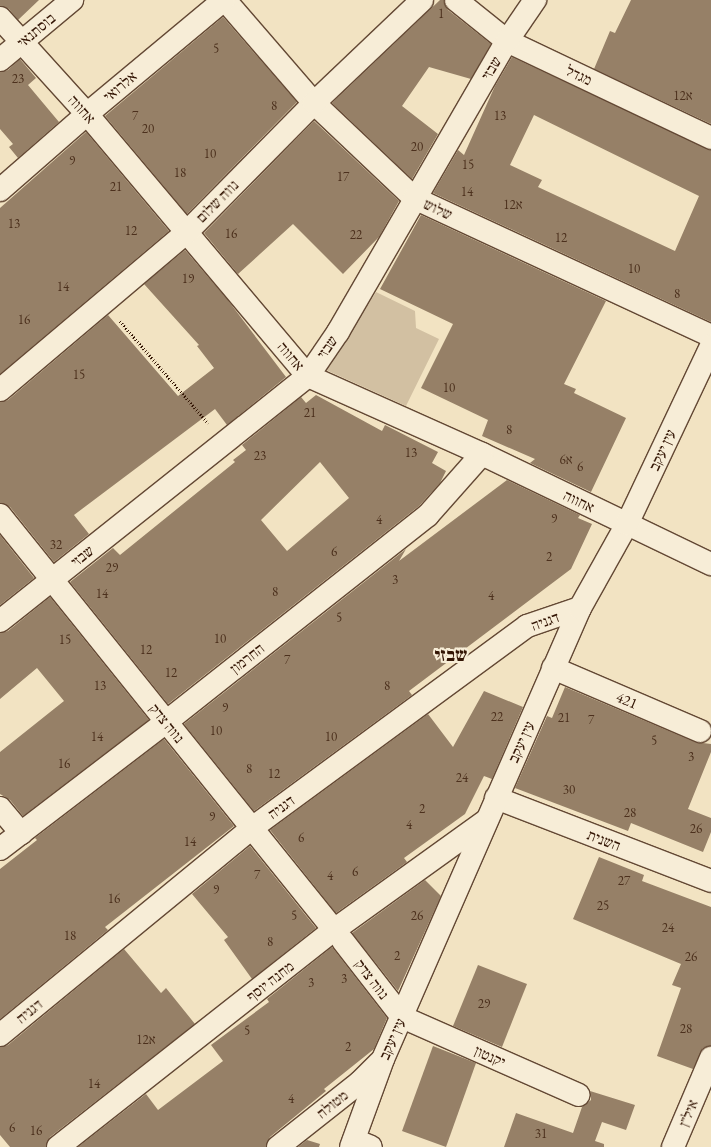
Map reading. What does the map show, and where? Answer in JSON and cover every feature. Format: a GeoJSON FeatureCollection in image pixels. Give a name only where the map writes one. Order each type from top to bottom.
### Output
{"type":"FeatureCollection","features":[{"type":"Feature","properties":{"kind":"street","name":"בוסתנאי"},"geometry":{"type":"LineString","coordinates":[[0,60],[72,0]]}},
{"type":"Feature","properties":{"kind":"street","name":"שלוש"},"geometry":{"type":"LineString","coordinates":[[225,0],[314,103],[414,198],[711,336]]}},
{"type":"Feature","properties":{"kind":"street","name":"אלרואי"},"geometry":{"type":"LineString","coordinates":[[0,190],[87,114],[225,0]]}},
{"type":"Feature","properties":{"kind":"street","name":"נווה שלום"},"geometry":{"type":"LineString","coordinates":[[0,390],[187,232],[314,103],[422,0]]}},
{"type":"Feature","properties":{"kind":"street","name":"מגדל"},"geometry":{"type":"LineString","coordinates":[[456,0],[507,41],[711,138]]}},
{"type":"Feature","properties":{"kind":"street","name":"שבזי"},"geometry":{"type":"LineString","coordinates":[[0,621],[308,376],[338,332],[414,198],[507,41],[535,0]]}},
{"type":"Feature","properties":{"kind":"street","name":"אחווה"},"geometry":{"type":"LineString","coordinates":[[0,18],[20,42],[87,114],[308,376],[482,454],[711,564]]}},
{"type":"Feature","properties":{"kind":"street","name":"עין יעקב"},"geometry":{"type":"LineString","coordinates":[[359,1145],[382,1059],[402,1017],[553,668],[580,608],[626,524],[711,346]]}},
{"type":"Feature","properties":{"kind":"street","name":"החרמון"},"geometry":{"type":"LineString","coordinates":[[0,849],[166,722],[428,515],[482,454]]}},
{"type":"Feature","properties":{"kind":"street","name":"נווה צדק"},"geometry":{"type":"LineString","coordinates":[[0,516],[339,936],[402,1017]]}},
{"type":"Feature","properties":{"kind":"street","name":"דגניה"},"geometry":{"type":"LineString","coordinates":[[0,1035],[252,828],[527,626],[580,608]]}},
{"type":"Feature","properties":{"kind":"street","name":"421"},"geometry":{"type":"LineString","coordinates":[[553,668],[700,731]]}},
{"type":"Feature","properties":{"kind":"street","name":"השנית"},"geometry":{"type":"LineString","coordinates":[[496,798],[711,881]]}},
{"type":"Feature","properties":{"kind":"street"},"geometry":{"type":"LineString","coordinates":[[0,808],[21,833]]}},
{"type":"Feature","properties":{"kind":"street","name":"מחנה יוסף"},"geometry":{"type":"LineString","coordinates":[[58,1147],[339,936],[416,871],[487,820]]}},
{"type":"Feature","properties":{"kind":"street","name":"יקנטון"},"geometry":{"type":"LineString","coordinates":[[402,1017],[579,1095]]}},
{"type":"Feature","properties":{"kind":"street","name":"איל״ן"},"geometry":{"type":"LineString","coordinates":[[673,1147],[711,1058]]}},
{"type":"Feature","properties":{"kind":"street","name":"מטולה"},"geometry":{"type":"LineString","coordinates":[[278,1147],[360,1082],[382,1059]]}},
{"type":"Feature","properties":{"kind":"path"},"geometry":{"type":"LineString","coordinates":[[104,302],[224,443]]}},
{"type":"Feature","properties":{"kind":"shaded area"},"geometry":{"type":"Polygon","coordinates":[[[376,292],[415,311],[416,328],[439,339],[406,406],[326,370],[376,292]]]}},
{"type":"Feature","properties":{"kind":"building"},"geometry":{"type":"Polygon","coordinates":[[[0,0],[39,0],[18,20],[9,9],[0,6],[0,0]]]}},
{"type":"Feature","properties":{"kind":"building"},"geometry":{"type":"Polygon","coordinates":[[[440,0],[444,0],[448,10],[491,44],[471,79],[429,67],[402,106],[438,134],[412,179],[332,103],[440,0]]]}},
{"type":"Feature","properties":{"kind":"building"},"geometry":{"type":"Polygon","coordinates":[[[631,0],[711,0],[711,124],[594,69],[610,31],[615,33],[631,0]]]}},
{"type":"Feature","properties":{"kind":"building"},"geometry":{"type":"Polygon","coordinates":[[[223,17],[297,102],[187,214],[105,116],[223,17]]]}},
{"type":"Feature","properties":{"kind":"building"},"geometry":{"type":"Polygon","coordinates":[[[512,57],[711,150],[711,322],[433,193],[458,150],[464,155],[495,86],[512,57]],[[534,115],[510,165],[542,180],[538,187],[675,251],[699,196],[534,115]]]}},
{"type":"Feature","properties":{"kind":"building"},"geometry":{"type":"Polygon","coordinates":[[[20,59],[36,78],[28,85],[59,122],[18,158],[9,147],[13,144],[0,129],[0,72],[8,70],[20,59]]]}},
{"type":"Feature","properties":{"kind":"building"},"geometry":{"type":"Polygon","coordinates":[[[314,121],[399,201],[379,237],[343,274],[293,224],[238,274],[204,233],[314,121]]]}},
{"type":"Feature","properties":{"kind":"building"},"geometry":{"type":"Polygon","coordinates":[[[86,132],[169,231],[0,374],[0,208],[86,132]]]}},
{"type":"Feature","properties":{"kind":"building"},"geometry":{"type":"Polygon","coordinates":[[[421,215],[606,301],[564,384],[576,389],[574,393],[626,418],[591,492],[530,463],[535,459],[482,436],[488,420],[421,388],[453,324],[380,289],[421,215]]]}},
{"type":"Feature","properties":{"kind":"building"},"geometry":{"type":"Polygon","coordinates":[[[185,250],[227,299],[286,377],[227,425],[215,409],[74,515],[89,534],[54,562],[10,507],[0,503],[0,402],[8,400],[108,315],[178,396],[214,368],[197,346],[199,345],[144,284],[185,250]]]}},
{"type":"Feature","properties":{"kind":"building"},"geometry":{"type":"Polygon","coordinates":[[[316,395],[382,431],[385,425],[438,452],[432,463],[446,471],[440,483],[419,506],[168,704],[70,582],[113,548],[120,555],[235,462],[233,460],[246,450],[242,445],[301,397],[306,403],[316,395]],[[320,462],[261,520],[287,551],[349,498],[320,462]]]}},
{"type":"Feature","properties":{"kind":"building"},"geometry":{"type":"Polygon","coordinates":[[[507,480],[580,515],[578,518],[592,524],[571,569],[409,691],[412,695],[254,811],[184,724],[406,549],[399,561],[507,480]]]}},
{"type":"Feature","properties":{"kind":"building"},"geometry":{"type":"Polygon","coordinates":[[[0,535],[34,578],[0,605],[0,535]]]}},
{"type":"Feature","properties":{"kind":"building"},"geometry":{"type":"Polygon","coordinates":[[[50,597],[149,720],[23,816],[10,800],[0,794],[0,752],[64,701],[37,668],[0,699],[0,633],[8,631],[50,597]]]}},
{"type":"Feature","properties":{"kind":"building"},"geometry":{"type":"Polygon","coordinates":[[[565,687],[695,742],[711,744],[711,752],[688,809],[711,818],[711,832],[703,852],[631,823],[628,831],[515,788],[547,716],[552,718],[565,687]]]}},
{"type":"Feature","properties":{"kind":"building"},"geometry":{"type":"Polygon","coordinates":[[[484,691],[523,707],[492,779],[484,776],[465,814],[404,858],[407,862],[336,913],[270,830],[428,714],[453,747],[484,691]]]}},
{"type":"Feature","properties":{"kind":"building"},"geometry":{"type":"Polygon","coordinates":[[[164,739],[234,826],[105,927],[108,930],[0,1019],[0,869],[37,840],[35,838],[164,739]]]}},
{"type":"Feature","properties":{"kind":"building"},"geometry":{"type":"Polygon","coordinates":[[[250,846],[316,928],[252,979],[224,940],[228,937],[192,894],[250,846]]]}},
{"type":"Feature","properties":{"kind":"building"},"geometry":{"type":"Polygon","coordinates":[[[599,857],[644,875],[642,881],[711,907],[711,1046],[703,1048],[693,1069],[657,1056],[681,988],[672,985],[681,964],[573,919],[599,857]]]}},
{"type":"Feature","properties":{"kind":"building"},"geometry":{"type":"Polygon","coordinates":[[[425,880],[441,896],[398,991],[352,933],[425,880]]]}},
{"type":"Feature","properties":{"kind":"building"},"geometry":{"type":"Polygon","coordinates":[[[332,947],[387,1018],[374,1049],[324,1089],[326,1091],[270,1137],[266,1147],[78,1147],[146,1094],[158,1110],[223,1061],[211,1045],[269,1002],[267,999],[332,947]]]}},
{"type":"Feature","properties":{"kind":"building"},"geometry":{"type":"Polygon","coordinates":[[[124,949],[161,993],[166,988],[195,1024],[50,1137],[46,1147],[10,1147],[0,1135],[0,1047],[8,1045],[124,949]]]}},
{"type":"Feature","properties":{"kind":"building"},"geometry":{"type":"Polygon","coordinates":[[[478,965],[527,984],[502,1047],[453,1026],[478,965]]]}},
{"type":"Feature","properties":{"kind":"building"},"geometry":{"type":"Polygon","coordinates":[[[433,1046],[476,1063],[446,1147],[402,1131],[433,1046]]]}},
{"type":"Feature","properties":{"kind":"building"},"geometry":{"type":"Polygon","coordinates":[[[590,1091],[635,1105],[626,1130],[602,1122],[595,1141],[604,1144],[604,1147],[504,1147],[516,1113],[573,1133],[582,1107],[591,1100],[590,1091]]]}},
{"type":"Feature","properties":{"kind":"building"},"geometry":{"type":"Polygon","coordinates":[[[307,1140],[320,1144],[319,1147],[298,1147],[307,1140]]]}},
{"type":"Feature","properties":{"kind":"district","name":"שבזי"},"geometry":{"type":"Point","coordinates":[451,655]}}]}
